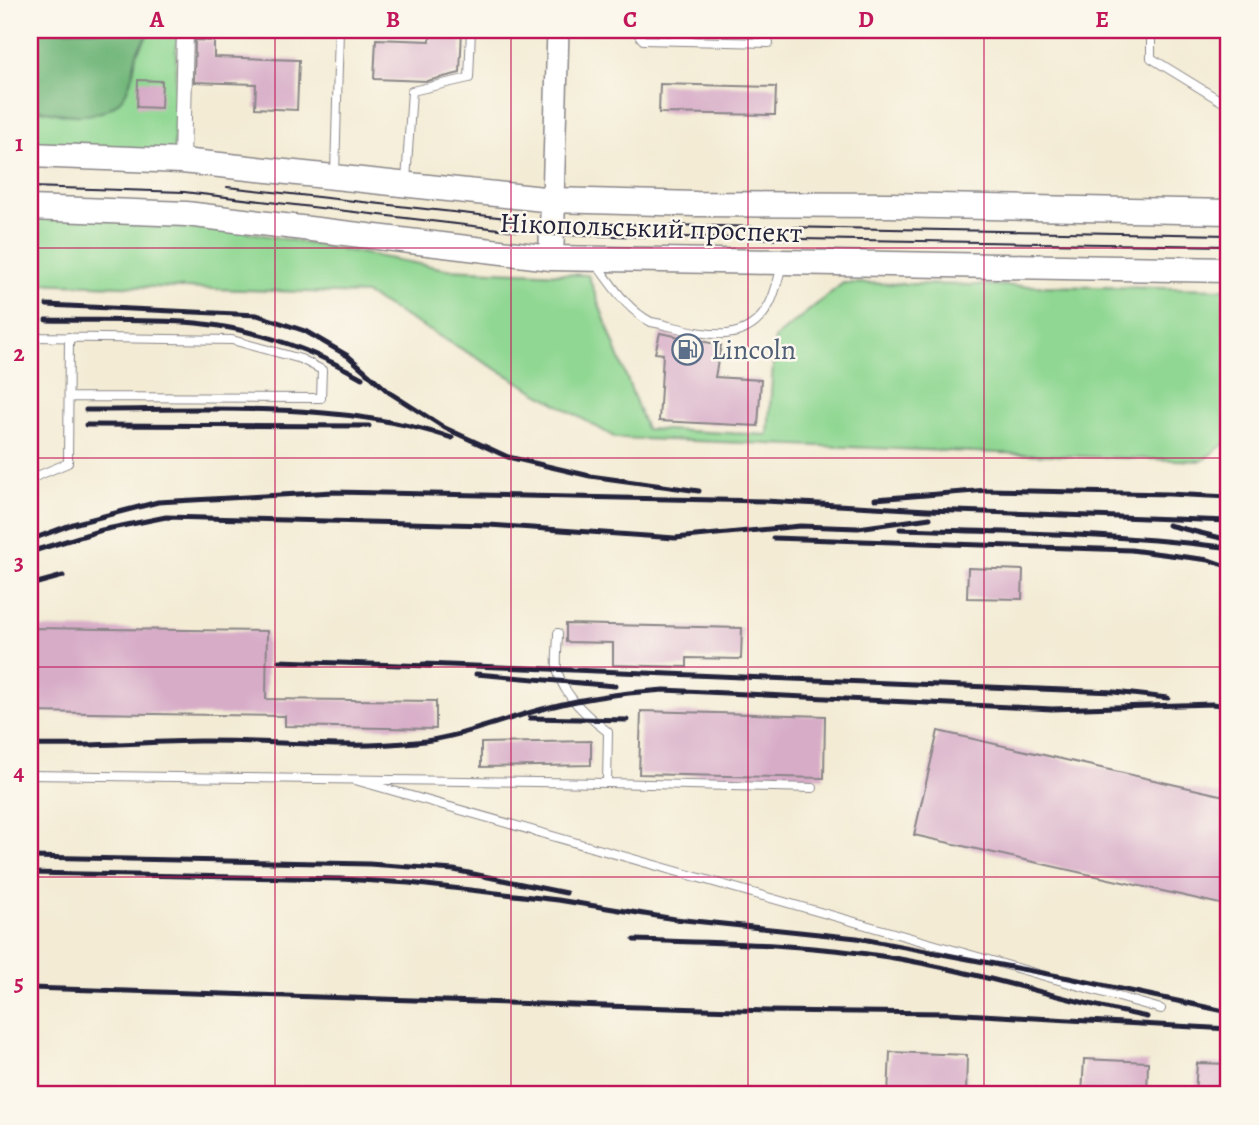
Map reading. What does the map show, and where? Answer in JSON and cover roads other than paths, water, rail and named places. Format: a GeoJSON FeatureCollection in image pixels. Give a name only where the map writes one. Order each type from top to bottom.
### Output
{"type":"FeatureCollection","features":[{"type":"Feature","properties":{"kind":"main road"},"geometry":{"type":"LineString","coordinates":[[551,258],[558,30]]}},
{"type":"Feature","properties":{"kind":"main road","name":"Нікопольський проспект"},"geometry":{"type":"LineString","coordinates":[[30,155],[182,161],[553,200],[1229,212]]}},
{"type":"Feature","properties":{"kind":"main road","name":"Нікопольський проспект"},"geometry":{"type":"LineString","coordinates":[[30,208],[186,214],[551,258],[1229,270]]}},
{"type":"Feature","properties":{"kind":"street"},"geometry":{"type":"LineString","coordinates":[[182,161],[185,30]]}},
{"type":"Feature","properties":{"kind":"lane"},"geometry":{"type":"LineString","coordinates":[[335,177],[339,30]]}},
{"type":"Feature","properties":{"kind":"lane"},"geometry":{"type":"LineString","coordinates":[[406,184],[412,91],[469,78],[471,30]]}},
{"type":"Feature","properties":{"kind":"lane"},"geometry":{"type":"LineString","coordinates":[[635,30],[643,40],[769,43]]}},
{"type":"Feature","properties":{"kind":"lane"},"geometry":{"type":"LineString","coordinates":[[1152,30],[1151,58],[1222,101],[1229,101]]}},
{"type":"Feature","properties":{"kind":"lane"},"geometry":{"type":"LineString","coordinates":[[592,259],[628,305],[643,317],[724,336],[748,328],[766,310],[772,300],[783,263]]}},
{"type":"Feature","properties":{"kind":"lane"},"geometry":{"type":"LineString","coordinates":[[30,332],[37,337],[232,340],[301,359],[321,370],[321,398],[69,397]]}},
{"type":"Feature","properties":{"kind":"lane"},"geometry":{"type":"LineString","coordinates":[[30,479],[68,463],[69,337]]}},
{"type":"Feature","properties":{"kind":"lane"},"geometry":{"type":"LineString","coordinates":[[558,633],[557,669],[563,682],[574,701],[608,732],[607,783]]}},
{"type":"Feature","properties":{"kind":"lane"},"geometry":{"type":"LineString","coordinates":[[30,775],[813,788]]}},
{"type":"Feature","properties":{"kind":"lane"},"geometry":{"type":"LineString","coordinates":[[355,780],[1161,1009]]}},
{"type":"Feature","properties":{"kind":"tram line"},"geometry":{"type":"LineString","coordinates":[[30,187],[184,192],[551,235],[1229,246]]}},
{"type":"Feature","properties":{"kind":"tram line"},"geometry":{"type":"LineString","coordinates":[[227,187],[552,223],[1229,235]]}},
{"type":"Feature","properties":{"kind":"railway"},"geometry":{"type":"LineString","coordinates":[[47,305],[257,315],[305,331],[348,356],[390,393],[445,428],[508,457],[590,476],[699,491]]}},
{"type":"Feature","properties":{"kind":"railway"},"geometry":{"type":"LineString","coordinates":[[46,320],[158,321],[196,323],[240,330],[303,349],[362,378]]}},
{"type":"Feature","properties":{"kind":"railway"},"geometry":{"type":"LineString","coordinates":[[86,410],[224,409],[318,412],[409,426],[452,438]]}},
{"type":"Feature","properties":{"kind":"railway"},"geometry":{"type":"LineString","coordinates":[[86,425],[369,426]]}},
{"type":"Feature","properties":{"kind":"railway"},"geometry":{"type":"LineString","coordinates":[[875,499],[988,490],[1229,497]]}},
{"type":"Feature","properties":{"kind":"railway"},"geometry":{"type":"LineString","coordinates":[[30,540],[73,524],[158,502],[333,492],[765,501],[1229,521]]}},
{"type":"Feature","properties":{"kind":"railway"},"geometry":{"type":"LineString","coordinates":[[30,552],[102,530],[166,517],[489,525],[675,538],[800,526],[858,528],[930,518]]}},
{"type":"Feature","properties":{"kind":"railway"},"geometry":{"type":"LineString","coordinates":[[1168,525],[1229,540]]}},
{"type":"Feature","properties":{"kind":"railway"},"geometry":{"type":"LineString","coordinates":[[900,529],[1103,536],[1224,547],[1229,550]]}},
{"type":"Feature","properties":{"kind":"railway"},"geometry":{"type":"LineString","coordinates":[[773,538],[1131,550],[1209,560],[1229,567]]}},
{"type":"Feature","properties":{"kind":"railway"},"geometry":{"type":"LineString","coordinates":[[30,585],[63,576]]}},
{"type":"Feature","properties":{"kind":"railway"},"geometry":{"type":"LineString","coordinates":[[279,661],[431,666]]}},
{"type":"Feature","properties":{"kind":"railway"},"geometry":{"type":"LineString","coordinates":[[423,664],[1114,692],[1168,698]]}},
{"type":"Feature","properties":{"kind":"railway"},"geometry":{"type":"LineString","coordinates":[[476,674],[615,686]]}},
{"type":"Feature","properties":{"kind":"railway"},"geometry":{"type":"LineString","coordinates":[[30,745],[199,741],[335,745],[416,742],[463,733],[570,702],[616,694],[664,690],[1052,709],[1212,704],[1229,706]]}},
{"type":"Feature","properties":{"kind":"railway"},"geometry":{"type":"LineString","coordinates":[[530,718],[627,720]]}},
{"type":"Feature","properties":{"kind":"railway"},"geometry":{"type":"LineString","coordinates":[[30,857],[369,864],[454,870],[566,893]]}},
{"type":"Feature","properties":{"kind":"railway"},"geometry":{"type":"LineString","coordinates":[[30,873],[342,879],[409,883],[558,900],[675,919],[857,938],[1069,978],[1229,1012]]}},
{"type":"Feature","properties":{"kind":"railway"},"geometry":{"type":"LineString","coordinates":[[634,940],[793,946],[856,952],[953,970],[1147,1017]]}},
{"type":"Feature","properties":{"kind":"railway"},"geometry":{"type":"LineString","coordinates":[[30,988],[768,1011],[947,1013],[1229,1029]]}},
{"type":"Feature","properties":{"kind":"place","name":"Lincoln"},"geometry":{"type":"Point","coordinates":[688,349]}}]}
